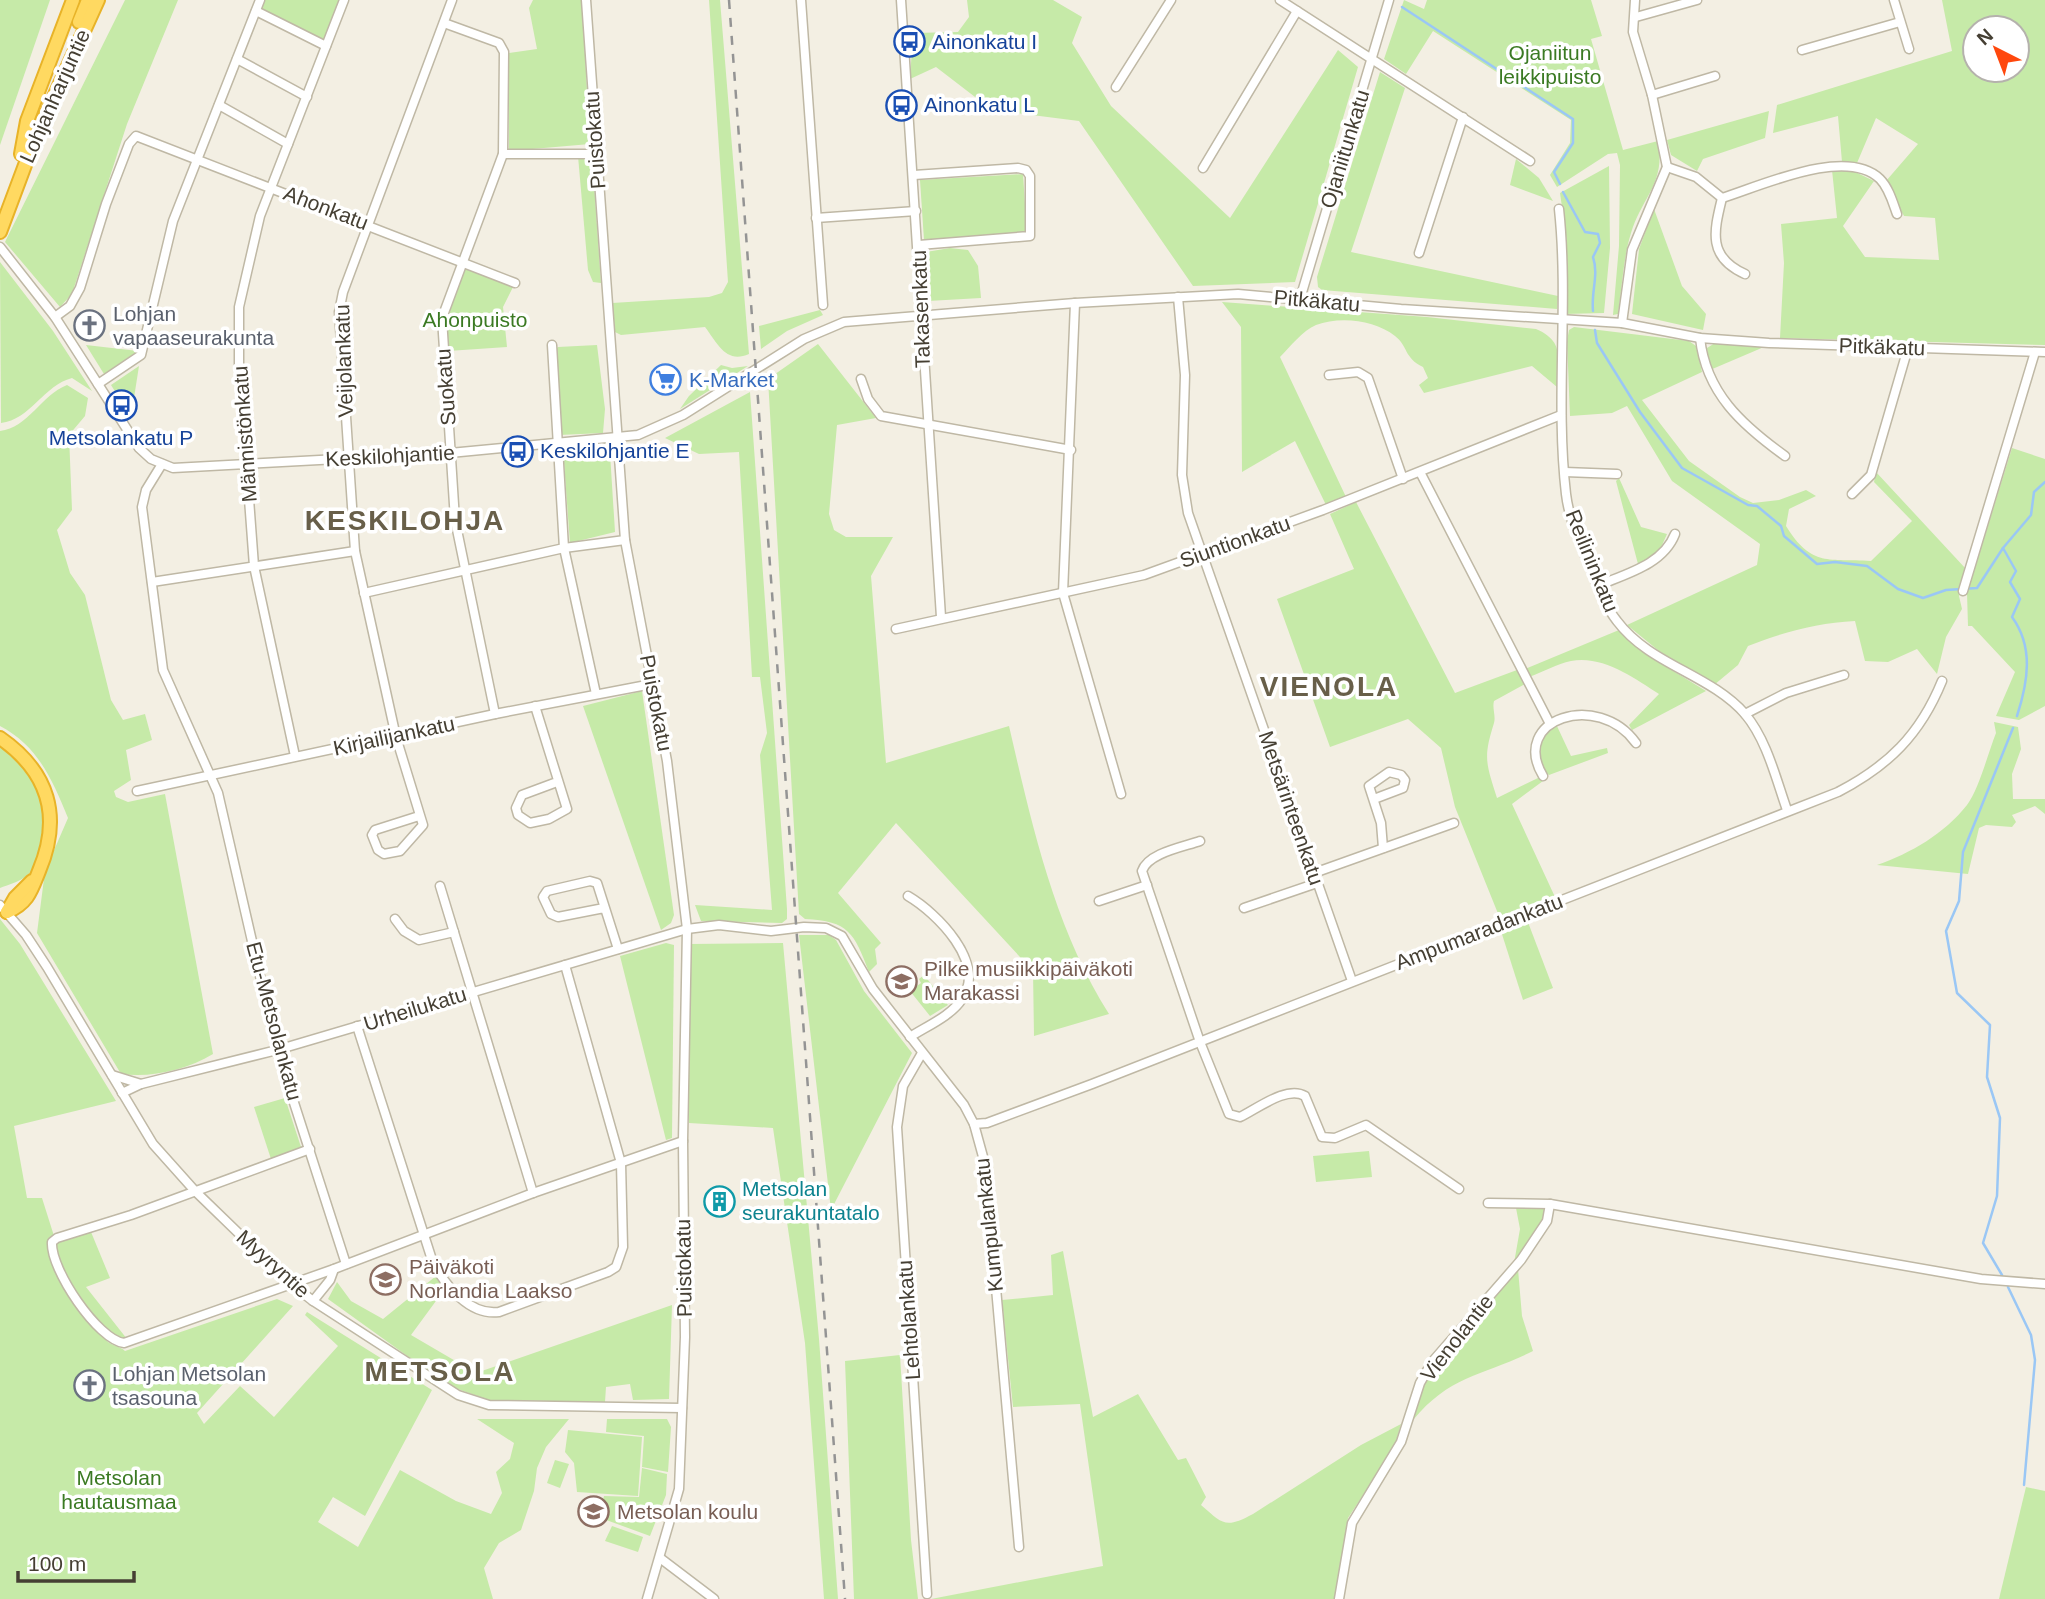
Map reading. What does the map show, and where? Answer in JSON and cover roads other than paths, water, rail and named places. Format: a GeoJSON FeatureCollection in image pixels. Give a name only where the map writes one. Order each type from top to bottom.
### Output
{"type":"FeatureCollection","features":[{"type":"Feature","properties":{"kind":"highway"},"geometry":{"type":"LineString","coordinates":[[22,154],[27,121],[73,0]]}},
{"type":"Feature","properties":{"kind":"highway","name":"Lohjanharjuntie"},"geometry":{"type":"LineString","coordinates":[[0,232],[4,204],[22,154],[88,0]]}},
{"type":"Feature","properties":{"kind":"highway","name":"Lohjanharjuntie"},"geometry":{"type":"LineString","coordinates":[[4,204],[98,0]]}},
{"type":"Feature","properties":{"kind":"highway"},"geometry":{"type":"LineString","coordinates":[[0,738],[35,772],[48,797],[52,827],[37,876],[4,909]]}},
{"type":"Feature","properties":{"kind":"street"},"geometry":{"type":"LineString","coordinates":[[98,384],[141,355],[165,247],[260,0]]}},
{"type":"Feature","properties":{"kind":"street","name":"Männistönkatu"},"geometry":{"type":"LineString","coordinates":[[295,756],[254,566],[239,365],[239,307],[256,228],[344,0]]}},
{"type":"Feature","properties":{"kind":"street","name":"Veijolankatu"},"geometry":{"type":"LineString","coordinates":[[419,816],[396,737],[355,551],[339,312],[342,292],[452,0]]}},
{"type":"Feature","properties":{"kind":"street","name":"Puistokatu"},"geometry":{"type":"LineString","coordinates":[[586,0],[595,154],[625,540],[677,833],[687,929],[679,1489],[647,1599]]}},
{"type":"Feature","properties":{"kind":"street"},"geometry":{"type":"LineString","coordinates":[[800,0],[823,305]]}},
{"type":"Feature","properties":{"kind":"street","name":"Takasenkatu"},"geometry":{"type":"LineString","coordinates":[[901,0],[941,617]]}},
{"type":"Feature","properties":{"kind":"street"},"geometry":{"type":"LineString","coordinates":[[1116,87],[1171,0]]}},
{"type":"Feature","properties":{"kind":"street"},"geometry":{"type":"LineString","coordinates":[[1280,0],[1530,161]]}},
{"type":"Feature","properties":{"kind":"street","name":"Ojaniitunkatu"},"geometry":{"type":"LineString","coordinates":[[1300,299],[1389,0]]}},
{"type":"Feature","properties":{"kind":"street"},"geometry":{"type":"LineString","coordinates":[[1622,323],[1634,242],[1667,167],[1652,94],[1633,32],[1635,0]]}},
{"type":"Feature","properties":{"kind":"street"},"geometry":{"type":"LineString","coordinates":[[1636,17],[1697,0]]}},
{"type":"Feature","properties":{"kind":"street"},"geometry":{"type":"LineString","coordinates":[[1894,0],[1909,49]]}},
{"type":"Feature","properties":{"kind":"street"},"geometry":{"type":"LineString","coordinates":[[256,11],[326,46]]}},
{"type":"Feature","properties":{"kind":"street"},"geometry":{"type":"LineString","coordinates":[[1203,168],[1297,11]]}},
{"type":"Feature","properties":{"kind":"street"},"geometry":{"type":"LineString","coordinates":[[1802,50],[1900,22]]}},
{"type":"Feature","properties":{"kind":"street","name":"Suokatu"},"geometry":{"type":"LineString","coordinates":[[444,23],[499,43],[505,52],[503,154],[442,318],[455,520],[463,572],[495,714]]}},
{"type":"Feature","properties":{"kind":"street"},"geometry":{"type":"LineString","coordinates":[[237,60],[307,97]]}},
{"type":"Feature","properties":{"kind":"street"},"geometry":{"type":"LineString","coordinates":[[1652,94],[1715,76]]}},
{"type":"Feature","properties":{"kind":"street"},"geometry":{"type":"LineString","coordinates":[[219,105],[288,144]]}},
{"type":"Feature","properties":{"kind":"street"},"geometry":{"type":"LineString","coordinates":[[1419,253],[1463,117]]}},
{"type":"Feature","properties":{"kind":"street","name":"Ahonkatu"},"geometry":{"type":"LineString","coordinates":[[55,317],[70,306],[80,288],[106,204],[129,144],[136,136],[463,261],[515,284]]}},
{"type":"Feature","properties":{"kind":"street"},"geometry":{"type":"LineString","coordinates":[[503,154],[595,154]]}},
{"type":"Feature","properties":{"kind":"street"},"geometry":{"type":"LineString","coordinates":[[1722,198],[1819,167],[1850,166],[1880,180],[1897,214]]}},
{"type":"Feature","properties":{"kind":"street"},"geometry":{"type":"LineString","coordinates":[[1667,167],[1696,177],[1722,198]]}},
{"type":"Feature","properties":{"kind":"street"},"geometry":{"type":"LineString","coordinates":[[914,175],[1018,168],[1026,170],[1030,176],[1030,236],[919,246]]}},
{"type":"Feature","properties":{"kind":"street"},"geometry":{"type":"LineString","coordinates":[[1722,198],[1713,233],[1724,258],[1734,269],[1745,274]]}},
{"type":"Feature","properties":{"kind":"street","name":"Reilininkatu"},"geometry":{"type":"LineString","coordinates":[[1559,209],[1563,245],[1561,415],[1566,496],[1573,524],[1597,586],[1616,621],[1632,638],[1728,699],[1745,714],[1759,736],[1787,810]]}},
{"type":"Feature","properties":{"kind":"street"},"geometry":{"type":"LineString","coordinates":[[816,218],[916,211]]}},
{"type":"Feature","properties":{"kind":"street"},"geometry":{"type":"LineString","coordinates":[[0,247],[55,317],[139,448],[151,459],[162,464]]}},
{"type":"Feature","properties":{"kind":"street","name":"Pitkäkatu"},"geometry":{"type":"LineString","coordinates":[[619,439],[654,430],[804,339],[844,322],[920,314],[1238,293],[1622,323],[1700,338],[2045,352]]}},
{"type":"Feature","properties":{"kind":"street","name":"Metsärinteenkatu"},"geometry":{"type":"LineString","coordinates":[[1178,297],[1185,374],[1183,488],[1202,555],[1352,981]]}},
{"type":"Feature","properties":{"kind":"street"},"geometry":{"type":"LineString","coordinates":[[1075,303],[1063,593],[1121,794]]}},
{"type":"Feature","properties":{"kind":"street"},"geometry":{"type":"LineString","coordinates":[[1700,338],[1708,375],[1719,395],[1756,435],[1785,456]]}},
{"type":"Feature","properties":{"kind":"street"},"geometry":{"type":"LineString","coordinates":[[552,345],[564,548],[596,694]]}},
{"type":"Feature","properties":{"kind":"street"},"geometry":{"type":"LineString","coordinates":[[1853,494],[1871,475],[1908,348]]}},
{"type":"Feature","properties":{"kind":"street"},"geometry":{"type":"LineString","coordinates":[[1964,591],[2035,352]]}},
{"type":"Feature","properties":{"kind":"street"},"geometry":{"type":"LineString","coordinates":[[1329,375],[1358,372],[1368,378],[1403,479]]}},
{"type":"Feature","properties":{"kind":"street"},"geometry":{"type":"LineString","coordinates":[[861,379],[868,399],[881,416],[1071,450]]}},
{"type":"Feature","properties":{"kind":"street","name":"Siuntionkatu"},"geometry":{"type":"LineString","coordinates":[[896,629],[941,617],[1144,575],[1403,479],[1561,415]]}},
{"type":"Feature","properties":{"kind":"street","name":"Keskilohjantie"},"geometry":{"type":"LineString","coordinates":[[162,464],[189,468],[247,465],[450,453],[619,439]]}},
{"type":"Feature","properties":{"kind":"street","name":"Etu-Metsolankatu"},"geometry":{"type":"LineString","coordinates":[[162,464],[146,490],[142,507],[163,670],[211,776],[277,1050],[346,1264]]}},
{"type":"Feature","properties":{"kind":"street"},"geometry":{"type":"LineString","coordinates":[[1420,472],[1550,724]]}},
{"type":"Feature","properties":{"kind":"street"},"geometry":{"type":"LineString","coordinates":[[1565,472],[1617,474]]}},
{"type":"Feature","properties":{"kind":"street"},"geometry":{"type":"LineString","coordinates":[[1597,586],[1658,558],[1671,544],[1675,534]]}},
{"type":"Feature","properties":{"kind":"street"},"geometry":{"type":"LineString","coordinates":[[364,593],[564,548],[625,540]]}},
{"type":"Feature","properties":{"kind":"street"},"geometry":{"type":"LineString","coordinates":[[152,582],[355,551]]}},
{"type":"Feature","properties":{"kind":"street"},"geometry":{"type":"LineString","coordinates":[[1745,714],[1786,693],[1844,675]]}},
{"type":"Feature","properties":{"kind":"street","name":"Ampumaradankatu"},"geometry":{"type":"LineString","coordinates":[[974,1124],[987,1123],[1200,1042],[1838,792],[1889,761],[1906,742],[1942,681]]}},
{"type":"Feature","properties":{"kind":"street","name":"Kirjailijankatu"},"geometry":{"type":"LineString","coordinates":[[136,792],[495,714],[652,684]]}},
{"type":"Feature","properties":{"kind":"street"},"geometry":{"type":"LineString","coordinates":[[535,706],[567,809],[550,819],[530,823],[517,815],[516,808],[522,795],[557,782]]}},
{"type":"Feature","properties":{"kind":"street"},"geometry":{"type":"LineString","coordinates":[[1543,776],[1536,764],[1535,750],[1539,736],[1550,724],[1584,714],[1600,715],[1616,722],[1636,743]]}},
{"type":"Feature","properties":{"kind":"street"},"geometry":{"type":"LineString","coordinates":[[1374,799],[1383,848]]}},
{"type":"Feature","properties":{"kind":"street"},"geometry":{"type":"LineString","coordinates":[[419,816],[423,825],[400,851],[384,854],[378,850],[372,835],[375,830],[419,816]]}},
{"type":"Feature","properties":{"kind":"street"},"geometry":{"type":"LineString","coordinates":[[1314,873],[1454,823]]}},
{"type":"Feature","properties":{"kind":"street"},"geometry":{"type":"LineString","coordinates":[[1200,841],[1144,864],[1142,871],[1200,1042],[1229,1114],[1240,1117],[1294,1091],[1305,1096],[1322,1137],[1335,1138],[1366,1125],[1459,1189]]}},
{"type":"Feature","properties":{"kind":"street"},"geometry":{"type":"LineString","coordinates":[[604,908],[558,917],[551,914],[543,897],[547,891],[590,881],[597,883],[618,949]]}},
{"type":"Feature","properties":{"kind":"street"},"geometry":{"type":"LineString","coordinates":[[1244,908],[1317,883]]}},
{"type":"Feature","properties":{"kind":"street"},"geometry":{"type":"LineString","coordinates":[[1098,901],[1147,885]]}},
{"type":"Feature","properties":{"kind":"street"},"geometry":{"type":"LineString","coordinates":[[440,886],[533,1193]]}},
{"type":"Feature","properties":{"kind":"street"},"geometry":{"type":"LineString","coordinates":[[908,896],[919,902],[963,950],[970,968],[962,1000],[951,1011],[910,1037]]}},
{"type":"Feature","properties":{"kind":"street","name":"Myyryntie"},"geometry":{"type":"LineString","coordinates":[[4,909],[26,935],[153,1144],[195,1191],[290,1283],[313,1301],[441,1385],[471,1401],[502,1406],[682,1408]]}},
{"type":"Feature","properties":{"kind":"street"},"geometry":{"type":"LineString","coordinates":[[395,919],[404,930],[419,940],[454,932]]}},
{"type":"Feature","properties":{"kind":"street","name":"Kumpulankatu"},"geometry":{"type":"LineString","coordinates":[[687,929],[719,925],[771,931],[804,927],[834,930],[849,943],[871,986],[955,1093],[974,1124],[985,1164],[1019,1547]]}},
{"type":"Feature","properties":{"kind":"street","name":"Urheilukatu"},"geometry":{"type":"LineString","coordinates":[[122,1093],[141,1084],[277,1050],[687,929]]}},
{"type":"Feature","properties":{"kind":"street"},"geometry":{"type":"LineString","coordinates":[[357,1026],[433,1263],[456,1295],[489,1313],[499,1312],[616,1267],[623,1247],[621,1163],[565,964]]}},
{"type":"Feature","properties":{"kind":"street","name":"Lehtolankatu"},"geometry":{"type":"LineString","coordinates":[[922,1053],[903,1086],[897,1127],[926,1594]]}},
{"type":"Feature","properties":{"kind":"street"},"geometry":{"type":"LineString","coordinates":[[112,1075],[141,1084]]}},
{"type":"Feature","properties":{"kind":"street"},"geometry":{"type":"LineString","coordinates":[[310,1149],[57,1238],[52,1242],[51,1250],[59,1274],[110,1339],[124,1343],[683,1141]]}},
{"type":"Feature","properties":{"kind":"street"},"geometry":{"type":"LineString","coordinates":[[1488,1203],[1550,1204],[2001,1281],[2045,1284]]}},
{"type":"Feature","properties":{"kind":"street","name":"Vienolantie"},"geometry":{"type":"LineString","coordinates":[[1339,1599],[1352,1523],[1401,1442],[1420,1382],[1433,1362],[1521,1260],[1547,1221],[1550,1204]]}},
{"type":"Feature","properties":{"kind":"street"},"geometry":{"type":"LineString","coordinates":[[313,1301],[330,1280],[334,1269]]}},
{"type":"Feature","properties":{"kind":"street"},"geometry":{"type":"LineString","coordinates":[[660,1558],[714,1599]]}},
{"type":"Feature","properties":{"kind":"waterway"},"geometry":{"type":"LineString","coordinates":[[1402,7],[1573,119],[1573,143],[1554,172],[1560,184]]}},
{"type":"Feature","properties":{"kind":"waterway"},"geometry":{"type":"LineString","coordinates":[[1563,192],[1585,232],[1598,234],[1600,243],[1593,257],[1593,311]]}},
{"type":"Feature","properties":{"kind":"waterway"},"geometry":{"type":"LineString","coordinates":[[1595,330],[1597,343],[1640,412],[1682,468],[1748,505],[1757,506],[1781,526],[1784,536],[1817,564],[1835,562],[1867,566],[1898,589],[1923,598],[1946,590],[1977,588],[2003,548]]}},
{"type":"Feature","properties":{"kind":"waterway"},"geometry":{"type":"LineString","coordinates":[[2017,716],[2027,665],[2024,640],[2012,617],[2020,599],[2010,582],[2016,571],[2003,548],[2031,515],[2034,492],[2045,482]]}},
{"type":"Feature","properties":{"kind":"waterway"},"geometry":{"type":"LineString","coordinates":[[2002,1275],[1983,1243],[1997,1196],[2000,1118],[1987,1077],[1990,1025],[1957,993],[1946,931],[1959,901],[1963,852],[2013,728]]}},
{"type":"Feature","properties":{"kind":"waterway"},"geometry":{"type":"LineString","coordinates":[[2008,1287],[2031,1335],[2035,1360],[2024,1485]]}},
{"type":"Feature","properties":{"kind":"railway"},"geometry":{"type":"LineString","coordinates":[[729,0],[845,1599]]}},
{"type":"Feature","properties":{"kind":"place","name":"Ainonkatu I"},"geometry":{"type":"Point","coordinates":[909,42]}},
{"type":"Feature","properties":{"kind":"place","name":"Ainonkatu L"},"geometry":{"type":"Point","coordinates":[901,105]}},
{"type":"Feature","properties":{"kind":"place","name":"Lohjan vapaaseurakunta"},"geometry":{"type":"Point","coordinates":[90,326]}},
{"type":"Feature","properties":{"kind":"place","name":"K-Market"},"geometry":{"type":"Point","coordinates":[666,380]}},
{"type":"Feature","properties":{"kind":"place","name":"Metsolankatu P"},"geometry":{"type":"Point","coordinates":[121,406]}},
{"type":"Feature","properties":{"kind":"place","name":"Keskilohjantie E"},"geometry":{"type":"Point","coordinates":[517,451]}},
{"type":"Feature","properties":{"kind":"place","name":"Pilke musiikkipäiväkoti Marakassi"},"geometry":{"type":"Point","coordinates":[901,981]}},
{"type":"Feature","properties":{"kind":"place","name":"Metsolan seurakuntatalo"},"geometry":{"type":"Point","coordinates":[719,1201]}},
{"type":"Feature","properties":{"kind":"place","name":"Päiväkoti Norlandia Laakso"},"geometry":{"type":"Point","coordinates":[386,1279]}},
{"type":"Feature","properties":{"kind":"place","name":"Lohjan Metsolan tsasouna"},"geometry":{"type":"Point","coordinates":[89,1386]}},
{"type":"Feature","properties":{"kind":"place","name":"Metsolan koulu"},"geometry":{"type":"Point","coordinates":[594,1512]}},
{"type":"Feature","properties":{"kind":"district","name":"KESKILOHJA"},"geometry":{"type":"Point","coordinates":[405,520]}},
{"type":"Feature","properties":{"kind":"district","name":"VIENOLA"},"geometry":{"type":"Point","coordinates":[1329,686]}},
{"type":"Feature","properties":{"kind":"district","name":"METSOLA"},"geometry":{"type":"Point","coordinates":[440,1371]}},
{"type":"Feature","properties":{"kind":"park label","name":"Ojaniitun leikkipuisto"},"geometry":{"type":"Point","coordinates":[1550,65]}},
{"type":"Feature","properties":{"kind":"park label","name":"Ahonpuisto"},"geometry":{"type":"Point","coordinates":[475,320]}},
{"type":"Feature","properties":{"kind":"park label","name":"Metsolan hautausmaa"},"geometry":{"type":"Point","coordinates":[119,1490]}}]}
